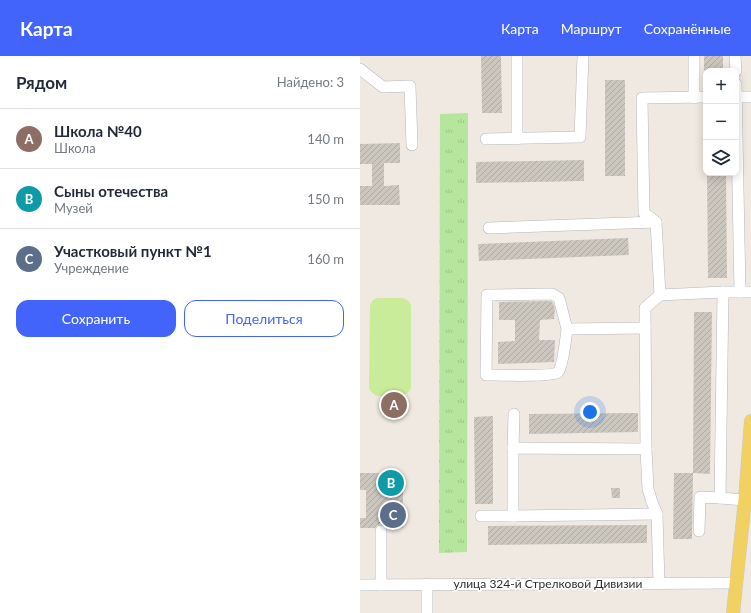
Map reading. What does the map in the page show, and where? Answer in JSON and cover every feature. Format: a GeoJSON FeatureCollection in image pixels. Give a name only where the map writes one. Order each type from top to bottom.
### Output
{"type":"FeatureCollection","features":[{"type":"Feature","properties":{"kind":"main road"},"geometry":{"type":"LineString","coordinates":[[733,613],[745,500],[751,421]]}},
{"type":"Feature","properties":{"kind":"street"},"geometry":{"type":"LineString","coordinates":[[517,56],[517,139]]}},
{"type":"Feature","properties":{"kind":"street"},"geometry":{"type":"LineString","coordinates":[[486,139],[580,137],[582,56]]}},
{"type":"Feature","properties":{"kind":"street"},"geometry":{"type":"LineString","coordinates":[[694,56],[694,98]]}},
{"type":"Feature","properties":{"kind":"street"},"geometry":{"type":"LineString","coordinates":[[735,56],[736,68]]}},
{"type":"Feature","properties":{"kind":"street"},"geometry":{"type":"LineString","coordinates":[[360,70],[383,87],[410,86],[412,145]]}},
{"type":"Feature","properties":{"kind":"street"},"geometry":{"type":"LineString","coordinates":[[660,295],[656,222],[644,213],[642,98],[703,97]]}},
{"type":"Feature","properties":{"kind":"street"},"geometry":{"type":"LineString","coordinates":[[739,97],[751,97]]}},
{"type":"Feature","properties":{"kind":"street"},"geometry":{"type":"LineString","coordinates":[[659,583],[657,514],[648,489],[646,449],[645,308],[660,295],[746,292],[736,104]]}},
{"type":"Feature","properties":{"kind":"street"},"geometry":{"type":"LineString","coordinates":[[489,228],[656,222]]}},
{"type":"Feature","properties":{"kind":"street"},"geometry":{"type":"LineString","coordinates":[[720,498],[723,292]]}},
{"type":"Feature","properties":{"kind":"street"},"geometry":{"type":"LineString","coordinates":[[552,294],[558,298],[567,329],[562,363],[556,374],[486,375],[487,295],[552,294]]}},
{"type":"Feature","properties":{"kind":"street"},"geometry":{"type":"LineString","coordinates":[[567,329],[645,328]]}},
{"type":"Feature","properties":{"kind":"street"},"geometry":{"type":"LineString","coordinates":[[513,516],[514,414]]}},
{"type":"Feature","properties":{"kind":"street"},"geometry":{"type":"LineString","coordinates":[[514,448],[646,449]]}},
{"type":"Feature","properties":{"kind":"street"},"geometry":{"type":"LineString","coordinates":[[699,531],[700,497],[745,500]]}},
{"type":"Feature","properties":{"kind":"street"},"geometry":{"type":"LineString","coordinates":[[481,516],[657,514]]}},
{"type":"Feature","properties":{"kind":"street"},"geometry":{"type":"LineString","coordinates":[[381,532],[381,584]]}},
{"type":"Feature","properties":{"kind":"street","name":"улица 324-й Стрелковой Дивизии"},"geometry":{"type":"LineString","coordinates":[[360,585],[736,583]]}},
{"type":"Feature","properties":{"kind":"street"},"geometry":{"type":"LineString","coordinates":[[427,584],[427,613]]}},
{"type":"Feature","properties":{"kind":"green space"},"geometry":{"type":"Polygon","coordinates":[[[468,113],[467,552],[439,553],[440,114],[468,113]]]}},
{"type":"Feature","properties":{"kind":"green space"},"geometry":{"type":"Polygon","coordinates":[[[378,298],[403,298],[410,303],[411,306],[411,388],[408,393],[402,396],[377,396],[372,393],[369,388],[370,306],[373,300],[378,298]]]}},
{"type":"Feature","properties":{"kind":"building"},"geometry":{"type":"Polygon","coordinates":[[[481,56],[501,56],[502,113],[482,113],[481,56]]]}},
{"type":"Feature","properties":{"kind":"building"},"geometry":{"type":"Polygon","coordinates":[[[704,56],[723,56],[723,68],[704,68],[704,56]]]}},
{"type":"Feature","properties":{"kind":"building"},"geometry":{"type":"Polygon","coordinates":[[[605,80],[625,80],[625,176],[605,176],[605,80]]]}},
{"type":"Feature","properties":{"kind":"building"},"geometry":{"type":"Polygon","coordinates":[[[400,143],[400,163],[384,163],[384,186],[399,185],[400,205],[360,205],[360,186],[372,186],[372,164],[360,164],[360,144],[400,143]]]}},
{"type":"Feature","properties":{"kind":"building"},"geometry":{"type":"Polygon","coordinates":[[[584,160],[584,181],[476,183],[476,162],[584,160]]]}},
{"type":"Feature","properties":{"kind":"building"},"geometry":{"type":"Polygon","coordinates":[[[707,176],[726,176],[727,278],[708,278],[707,176]]]}},
{"type":"Feature","properties":{"kind":"building"},"geometry":{"type":"Polygon","coordinates":[[[628,238],[629,255],[479,261],[478,244],[628,238]]]}},
{"type":"Feature","properties":{"kind":"building"},"geometry":{"type":"Polygon","coordinates":[[[550,301],[553,303],[555,309],[554,319],[540,320],[539,340],[555,340],[554,362],[498,364],[498,342],[515,341],[515,320],[499,320],[499,302],[550,301]]]}},
{"type":"Feature","properties":{"kind":"building"},"geometry":{"type":"Polygon","coordinates":[[[694,312],[712,312],[710,474],[693,473],[694,312]]]}},
{"type":"Feature","properties":{"kind":"building"},"geometry":{"type":"Polygon","coordinates":[[[638,413],[638,432],[529,434],[529,414],[638,413]]]}},
{"type":"Feature","properties":{"kind":"building"},"geometry":{"type":"Polygon","coordinates":[[[493,416],[493,504],[475,504],[474,417],[493,416]]]}},
{"type":"Feature","properties":{"kind":"building"},"geometry":{"type":"Polygon","coordinates":[[[360,473],[403,473],[403,528],[387,528],[385,525],[381,524],[377,525],[375,528],[360,528],[360,518],[366,518],[366,490],[360,490],[360,473]]]}},
{"type":"Feature","properties":{"kind":"building"},"geometry":{"type":"Polygon","coordinates":[[[674,473],[693,473],[692,539],[673,539],[674,473]]]}},
{"type":"Feature","properties":{"kind":"building"},"geometry":{"type":"Polygon","coordinates":[[[611,488],[620,488],[620,498],[612,498],[611,488]]]}},
{"type":"Feature","properties":{"kind":"building"},"geometry":{"type":"Polygon","coordinates":[[[647,525],[647,543],[488,545],[488,526],[647,525]]]}},
{"type":"Feature","properties":{"kind":"place","name":"Школа №40"},"geometry":{"type":"Point","coordinates":[394,405]}},
{"type":"Feature","properties":{"kind":"place","name":"Сыны отечества"},"geometry":{"type":"Point","coordinates":[391,483]}},
{"type":"Feature","properties":{"kind":"place","name":"Участковый пункт №1"},"geometry":{"type":"Point","coordinates":[393,515]}}]}
